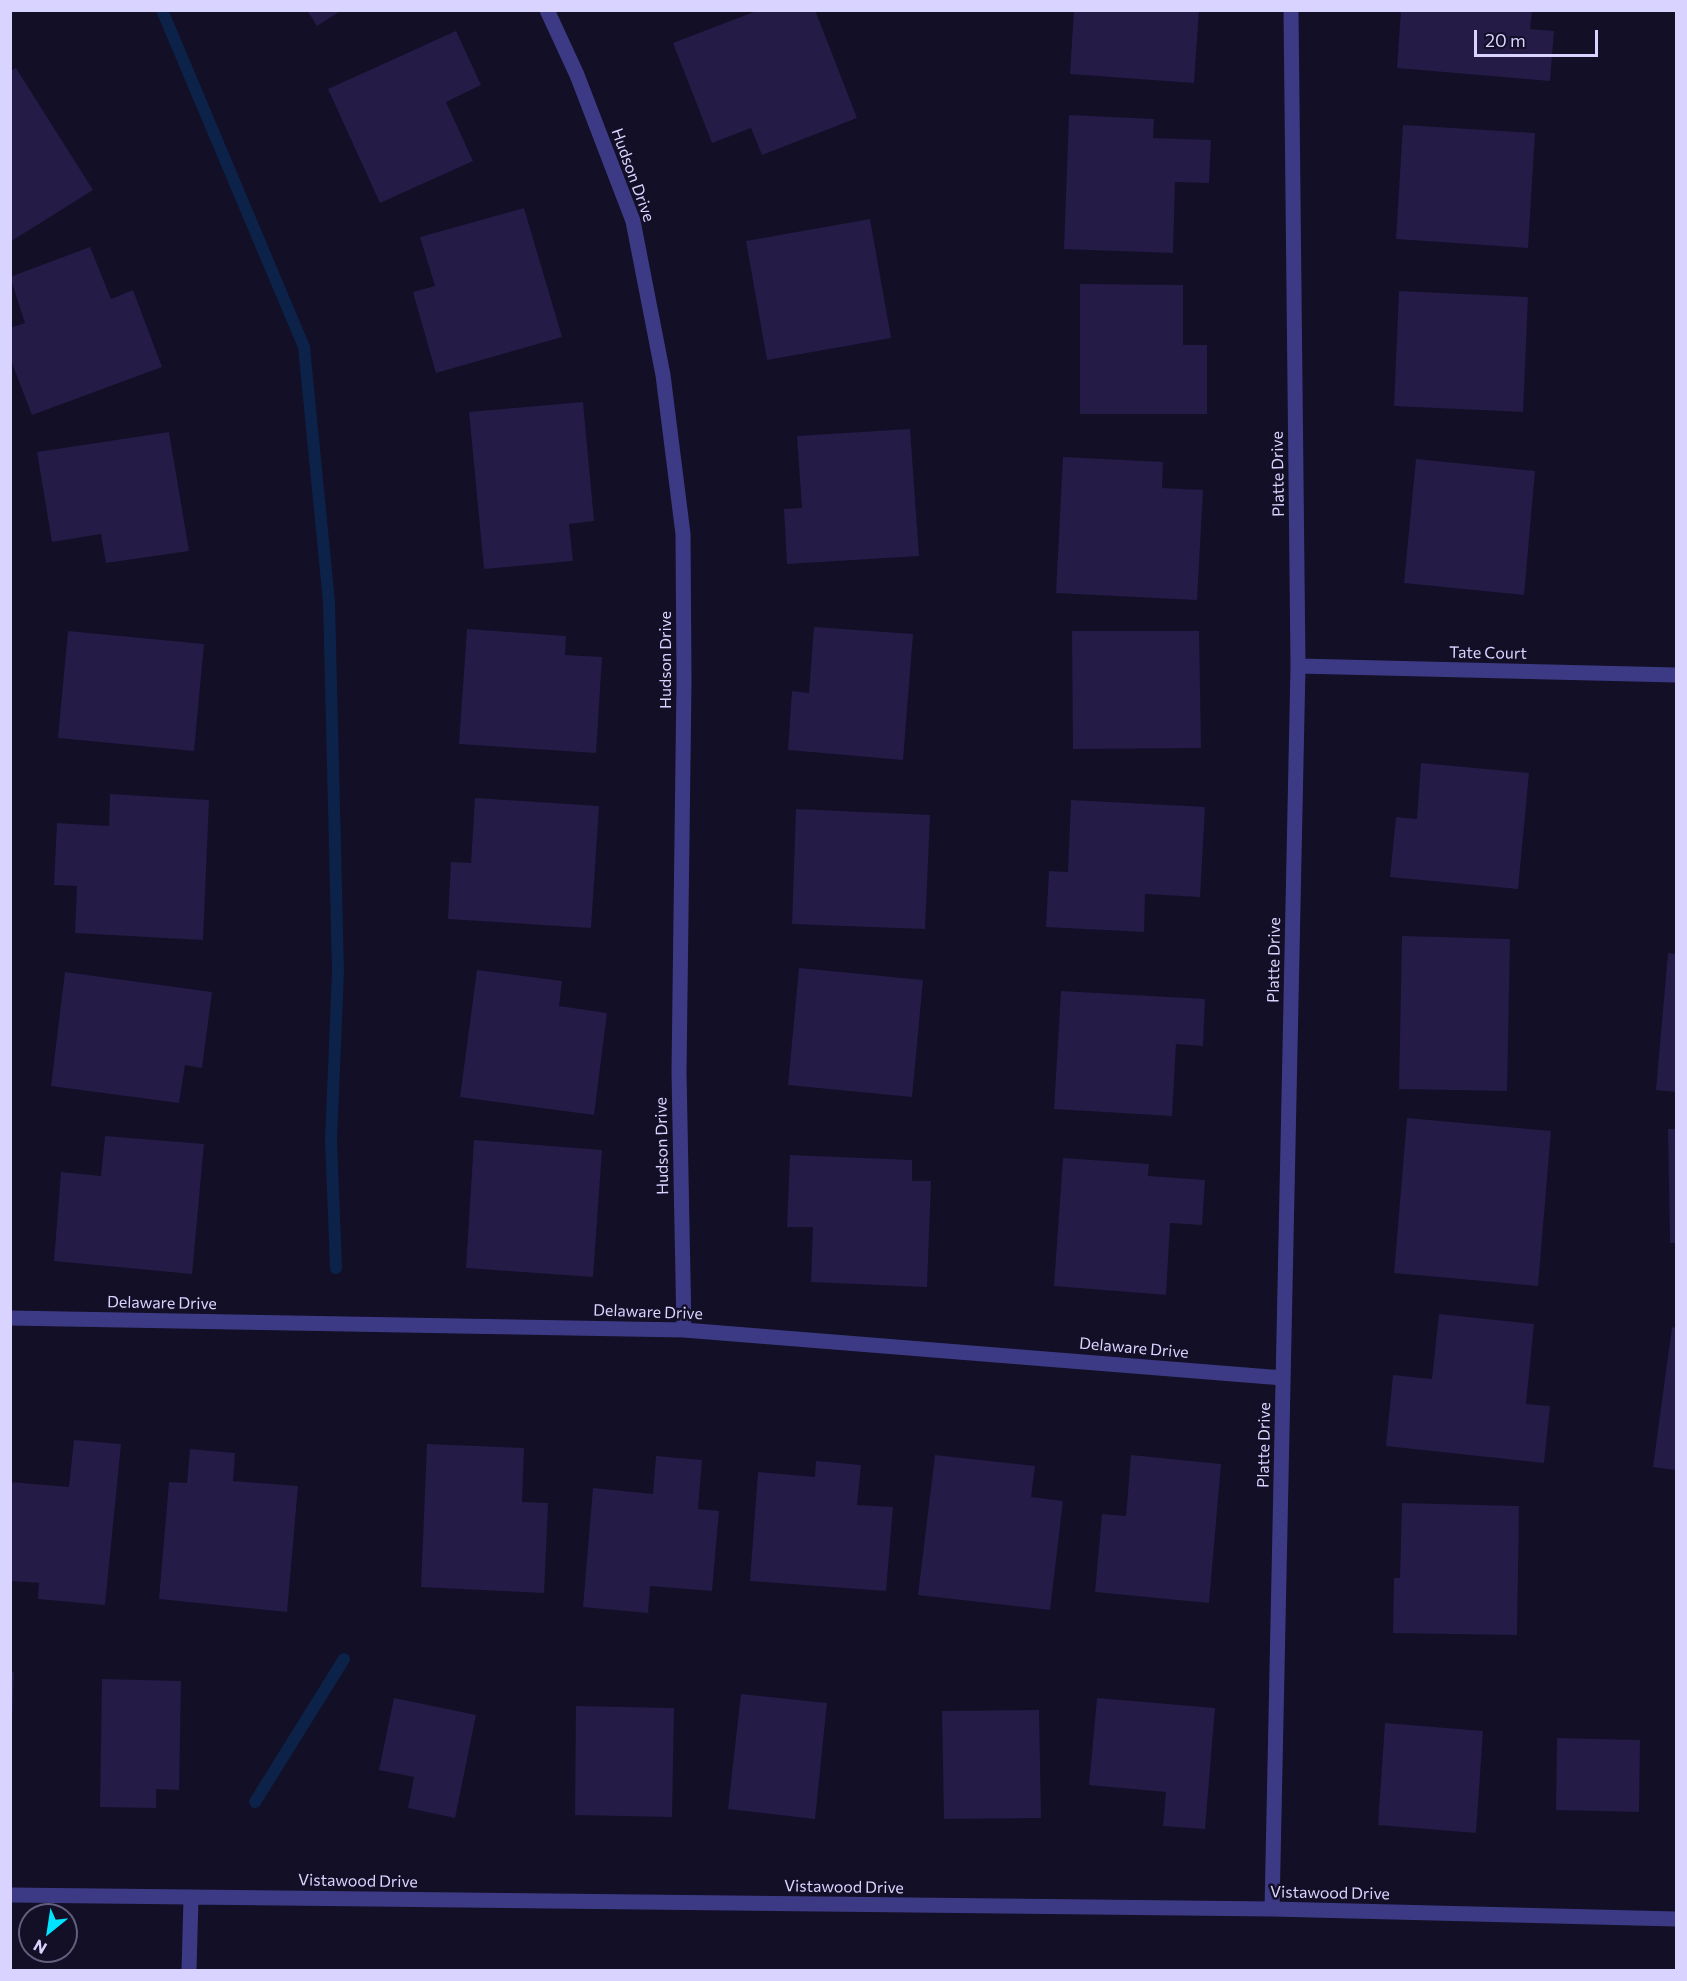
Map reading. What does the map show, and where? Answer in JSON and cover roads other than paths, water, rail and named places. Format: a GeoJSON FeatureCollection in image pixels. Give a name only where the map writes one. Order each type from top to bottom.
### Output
{"type":"FeatureCollection","features":[{"type":"Feature","properties":{"kind":"street","name":"Hudson Drive"},"geometry":{"type":"LineString","coordinates":[[547,10],[577,75],[633,221],[663,375],[683,534],[684,681],[679,1072],[684,1330]]}},
{"type":"Feature","properties":{"kind":"street","name":"Platte Drive"},"geometry":{"type":"LineString","coordinates":[[1272,1909],[1298,666],[1292,10]]}},
{"type":"Feature","properties":{"kind":"street","name":"Tate Court"},"geometry":{"type":"LineString","coordinates":[[1298,666],[1677,675]]}},
{"type":"Feature","properties":{"kind":"street","name":"Delaware Drive"},"geometry":{"type":"LineString","coordinates":[[10,1318],[684,1330],[1283,1378]]}},
{"type":"Feature","properties":{"kind":"street","name":"Vistawood Drive"},"geometry":{"type":"LineString","coordinates":[[10,1895],[1272,1909],[1677,1919]]}},
{"type":"Feature","properties":{"kind":"street"},"geometry":{"type":"LineString","coordinates":[[189,1971],[191,1898]]}},
{"type":"Feature","properties":{"kind":"waterway"},"geometry":{"type":"LineString","coordinates":[[162,10],[304,347],[329,602],[338,972],[331,1140],[336,1268]]}},
{"type":"Feature","properties":{"kind":"waterway"},"geometry":{"type":"LineString","coordinates":[[255,1802],[344,1659]]}}]}
